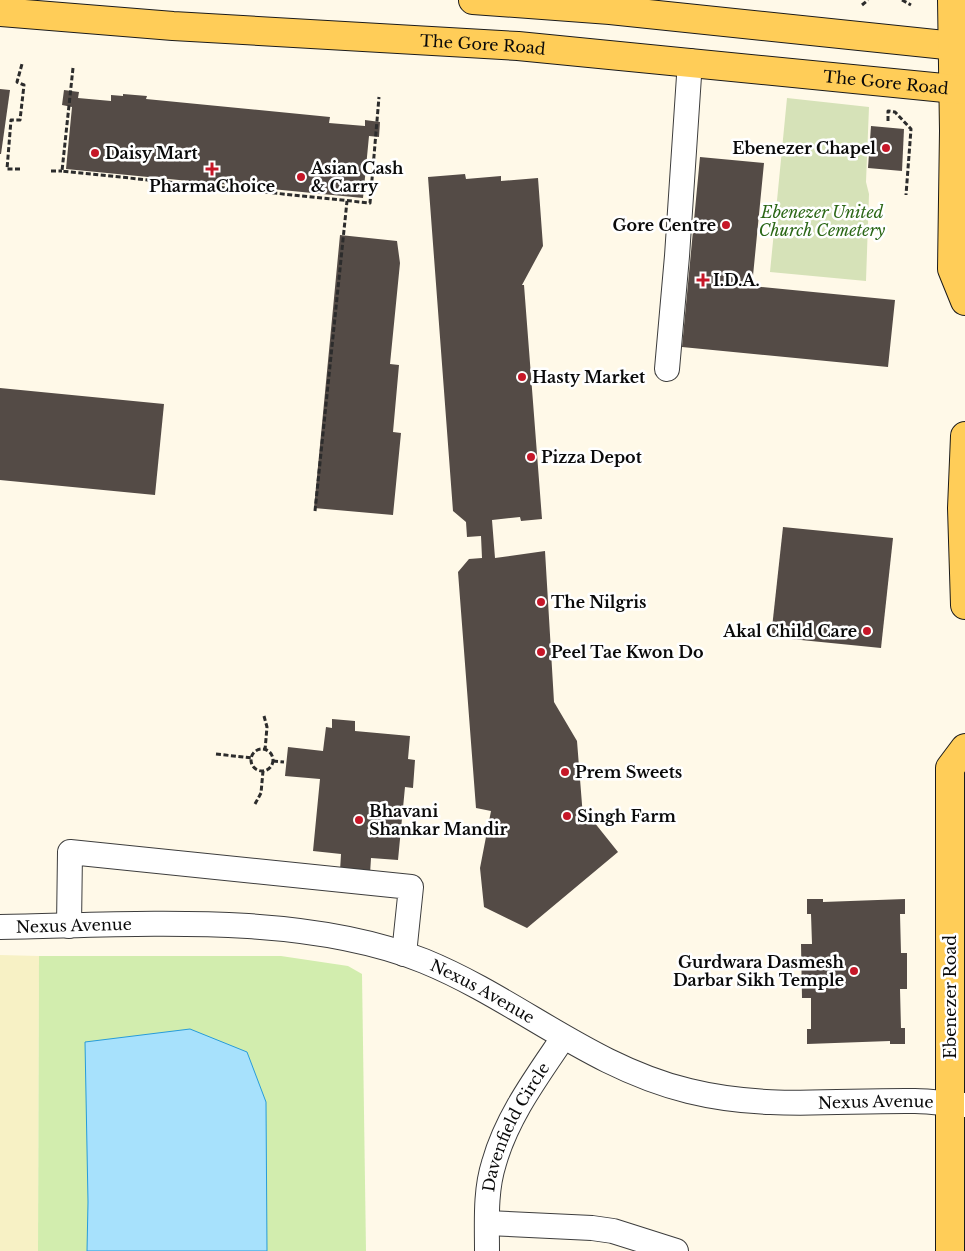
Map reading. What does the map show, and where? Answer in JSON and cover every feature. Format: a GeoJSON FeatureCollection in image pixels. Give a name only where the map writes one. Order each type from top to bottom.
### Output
{"type":"FeatureCollection","features":[{"type":"Feature","properties":{"kind":"main road"},"geometry":{"type":"LineString","coordinates":[[473,0],[610,5],[959,46]]}},
{"type":"Feature","properties":{"kind":"main road"},"geometry":{"type":"LineString","coordinates":[[952,0],[959,46],[952,269],[965,301]]}},
{"type":"Feature","properties":{"kind":"main road","name":"The Gore Road"},"geometry":{"type":"LineString","coordinates":[[0,12],[173,26],[518,46],[690,61],[959,89]]}},
{"type":"Feature","properties":{"kind":"main road"},"geometry":{"type":"LineString","coordinates":[[965,436],[962,491],[965,605]]}},
{"type":"Feature","properties":{"kind":"main road","name":"Ebenezer Road"},"geometry":{"type":"LineString","coordinates":[[950,1251],[957,1104],[950,768],[965,748]]}},
{"type":"Feature","properties":{"kind":"street"},"geometry":{"type":"LineString","coordinates":[[667,369],[677,256],[690,61]]}},
{"type":"Feature","properties":{"kind":"street"},"geometry":{"type":"LineString","coordinates":[[69,926],[70,852],[411,887],[404,954]]}},
{"type":"Feature","properties":{"kind":"street","name":"Nexus Avenue"},"geometry":{"type":"LineString","coordinates":[[0,927],[217,925],[270,929],[363,942],[404,954],[494,994],[562,1038],[600,1058],[646,1078],[722,1098],[783,1104],[916,1101],[957,1104]]}},
{"type":"Feature","properties":{"kind":"street","name":"Davenfield Circle"},"geometry":{"type":"LineString","coordinates":[[486,1251],[489,1190],[493,1164],[503,1137],[520,1103],[562,1038]]}},
{"type":"Feature","properties":{"kind":"street"},"geometry":{"type":"LineString","coordinates":[[487,1223],[613,1231],[676,1251]]}},
{"type":"Feature","properties":{"kind":"path"},"geometry":{"type":"LineString","coordinates":[[862,5],[868,0]]}},
{"type":"Feature","properties":{"kind":"path"},"geometry":{"type":"LineString","coordinates":[[902,0],[910,6]]}},
{"type":"Feature","properties":{"kind":"path"},"geometry":{"type":"LineString","coordinates":[[20,169],[7,169],[11,120],[20,120],[24,85],[17,82],[22,64]]}},
{"type":"Feature","properties":{"kind":"path"},"geometry":{"type":"LineString","coordinates":[[62,172],[73,68]]}},
{"type":"Feature","properties":{"kind":"path"},"geometry":{"type":"LineString","coordinates":[[51,171],[370,203],[379,97]]}},
{"type":"Feature","properties":{"kind":"path"},"geometry":{"type":"LineString","coordinates":[[888,121],[888,111],[895,112],[911,129],[906,194]]}},
{"type":"Feature","properties":{"kind":"path"},"geometry":{"type":"LineString","coordinates":[[315,511],[347,201]]}},
{"type":"Feature","properties":{"kind":"path"},"geometry":{"type":"LineString","coordinates":[[264,716],[267,728],[265,750]]}},
{"type":"Feature","properties":{"kind":"path"},"geometry":{"type":"LineString","coordinates":[[265,750],[272,755],[273,761],[269,769],[263,771],[254,768],[252,758],[255,752],[265,750]]}},
{"type":"Feature","properties":{"kind":"path"},"geometry":{"type":"LineString","coordinates":[[216,754],[252,758]]}},
{"type":"Feature","properties":{"kind":"path"},"geometry":{"type":"LineString","coordinates":[[273,761],[284,762]]}},
{"type":"Feature","properties":{"kind":"path"},"geometry":{"type":"LineString","coordinates":[[255,804],[261,793],[263,771]]}},
{"type":"Feature","properties":{"kind":"shaded area"},"geometry":{"type":"Polygon","coordinates":[[[0,955],[39,956],[38,1251],[0,1251],[0,955]]]}},
{"type":"Feature","properties":{"kind":"green space","name":"Ebenezer United Church Cemetery"},"geometry":{"type":"Polygon","coordinates":[[[787,98],[869,107],[866,182],[869,194],[866,281],[770,272],[787,98]]]}},
{"type":"Feature","properties":{"kind":"green space"},"geometry":{"type":"Polygon","coordinates":[[[39,956],[281,956],[348,966],[362,974],[366,1251],[38,1251],[39,956]]]}},
{"type":"Feature","properties":{"kind":"water"},"geometry":{"type":"Polygon","coordinates":[[[190,1029],[247,1052],[266,1102],[267,1251],[87,1251],[85,1042],[190,1029]]]}},
{"type":"Feature","properties":{"kind":"building"},"geometry":{"type":"Polygon","coordinates":[[[0,89],[10,90],[1,154],[0,154],[0,89]]]}},
{"type":"Feature","properties":{"kind":"building"},"geometry":{"type":"Polygon","coordinates":[[[64,90],[79,92],[78,98],[111,101],[111,95],[123,96],[123,94],[147,96],[146,99],[330,117],[329,123],[365,126],[365,120],[380,122],[379,137],[369,136],[363,198],[66,169],[72,107],[62,105],[64,90]]]}},
{"type":"Feature","properties":{"kind":"building","name":"Ebenezer Chapel"},"geometry":{"type":"Polygon","coordinates":[[[871,126],[904,129],[902,171],[868,168],[871,126]]]}},
{"type":"Feature","properties":{"kind":"building","name":"Gore Centre"},"geometry":{"type":"Polygon","coordinates":[[[700,157],[764,163],[752,286],[895,300],[888,367],[682,347],[700,157]]]}},
{"type":"Feature","properties":{"kind":"building"},"geometry":{"type":"Polygon","coordinates":[[[465,174],[466,179],[501,176],[501,181],[538,178],[543,246],[522,285],[524,285],[542,519],[521,521],[520,517],[492,520],[495,558],[545,551],[554,702],[577,741],[583,817],[590,817],[618,852],[527,928],[484,907],[480,868],[491,811],[476,808],[458,572],[469,559],[482,558],[481,536],[467,537],[466,522],[453,511],[428,177],[465,174]]]}},
{"type":"Feature","properties":{"kind":"building"},"geometry":{"type":"Polygon","coordinates":[[[340,235],[397,241],[400,263],[390,364],[399,365],[393,432],[401,433],[393,515],[314,508],[340,235]]]}},
{"type":"Feature","properties":{"kind":"building"},"geometry":{"type":"Polygon","coordinates":[[[0,388],[164,404],[155,495],[0,480],[0,388]]]}},
{"type":"Feature","properties":{"kind":"building"},"geometry":{"type":"Polygon","coordinates":[[[783,527],[893,538],[881,648],[771,637],[783,527]]]}},
{"type":"Feature","properties":{"kind":"building","name":"Bhavani Shankar Mandir"},"geometry":{"type":"Polygon","coordinates":[[[332,719],[355,721],[355,731],[410,736],[408,759],[415,760],[413,788],[405,787],[398,860],[371,858],[370,874],[340,871],[341,854],[313,851],[320,779],[285,776],[288,747],[323,751],[326,727],[332,728],[332,719]]]}},
{"type":"Feature","properties":{"kind":"building","name":"Gurdwara Dasmesh Darbar Sikh Temple"},"geometry":{"type":"Polygon","coordinates":[[[807,899],[823,899],[823,902],[905,899],[905,914],[900,914],[901,953],[907,953],[907,989],[900,989],[901,1028],[905,1028],[905,1044],[890,1044],[890,1041],[807,1044],[807,1029],[811,1029],[811,998],[802,998],[801,944],[812,944],[811,914],[807,914],[807,899]]]}},
{"type":"Feature","properties":{"kind":"place","name":"Ebenezer Chapel"},"geometry":{"type":"Point","coordinates":[886,148]}},
{"type":"Feature","properties":{"kind":"place","name":"Daisy Mart"},"geometry":{"type":"Point","coordinates":[95,153]}},
{"type":"Feature","properties":{"kind":"place","name":"PharmaChoice"},"geometry":{"type":"Point","coordinates":[212,169]}},
{"type":"Feature","properties":{"kind":"place","name":"Asian Cash & Carry"},"geometry":{"type":"Point","coordinates":[301,177]}},
{"type":"Feature","properties":{"kind":"place","name":"Gore Centre"},"geometry":{"type":"Point","coordinates":[726,225]}},
{"type":"Feature","properties":{"kind":"place","name":"I.D.A."},"geometry":{"type":"Point","coordinates":[703,280]}},
{"type":"Feature","properties":{"kind":"place","name":"Hasty Market"},"geometry":{"type":"Point","coordinates":[522,377]}},
{"type":"Feature","properties":{"kind":"place","name":"Pizza Depot"},"geometry":{"type":"Point","coordinates":[531,457]}},
{"type":"Feature","properties":{"kind":"place","name":"The Nilgris"},"geometry":{"type":"Point","coordinates":[541,602]}},
{"type":"Feature","properties":{"kind":"place","name":"Akal Child Care"},"geometry":{"type":"Point","coordinates":[867,631]}},
{"type":"Feature","properties":{"kind":"place","name":"Peel Tae Kwon Do"},"geometry":{"type":"Point","coordinates":[541,652]}},
{"type":"Feature","properties":{"kind":"place","name":"Prem Sweets"},"geometry":{"type":"Point","coordinates":[565,772]}},
{"type":"Feature","properties":{"kind":"place","name":"Singh Farm"},"geometry":{"type":"Point","coordinates":[567,816]}},
{"type":"Feature","properties":{"kind":"place","name":"Bhavani Shankar Mandir"},"geometry":{"type":"Point","coordinates":[359,820]}},
{"type":"Feature","properties":{"kind":"place","name":"Gurdwara Dasmesh Darbar Sikh Temple"},"geometry":{"type":"Point","coordinates":[854,971]}}]}
